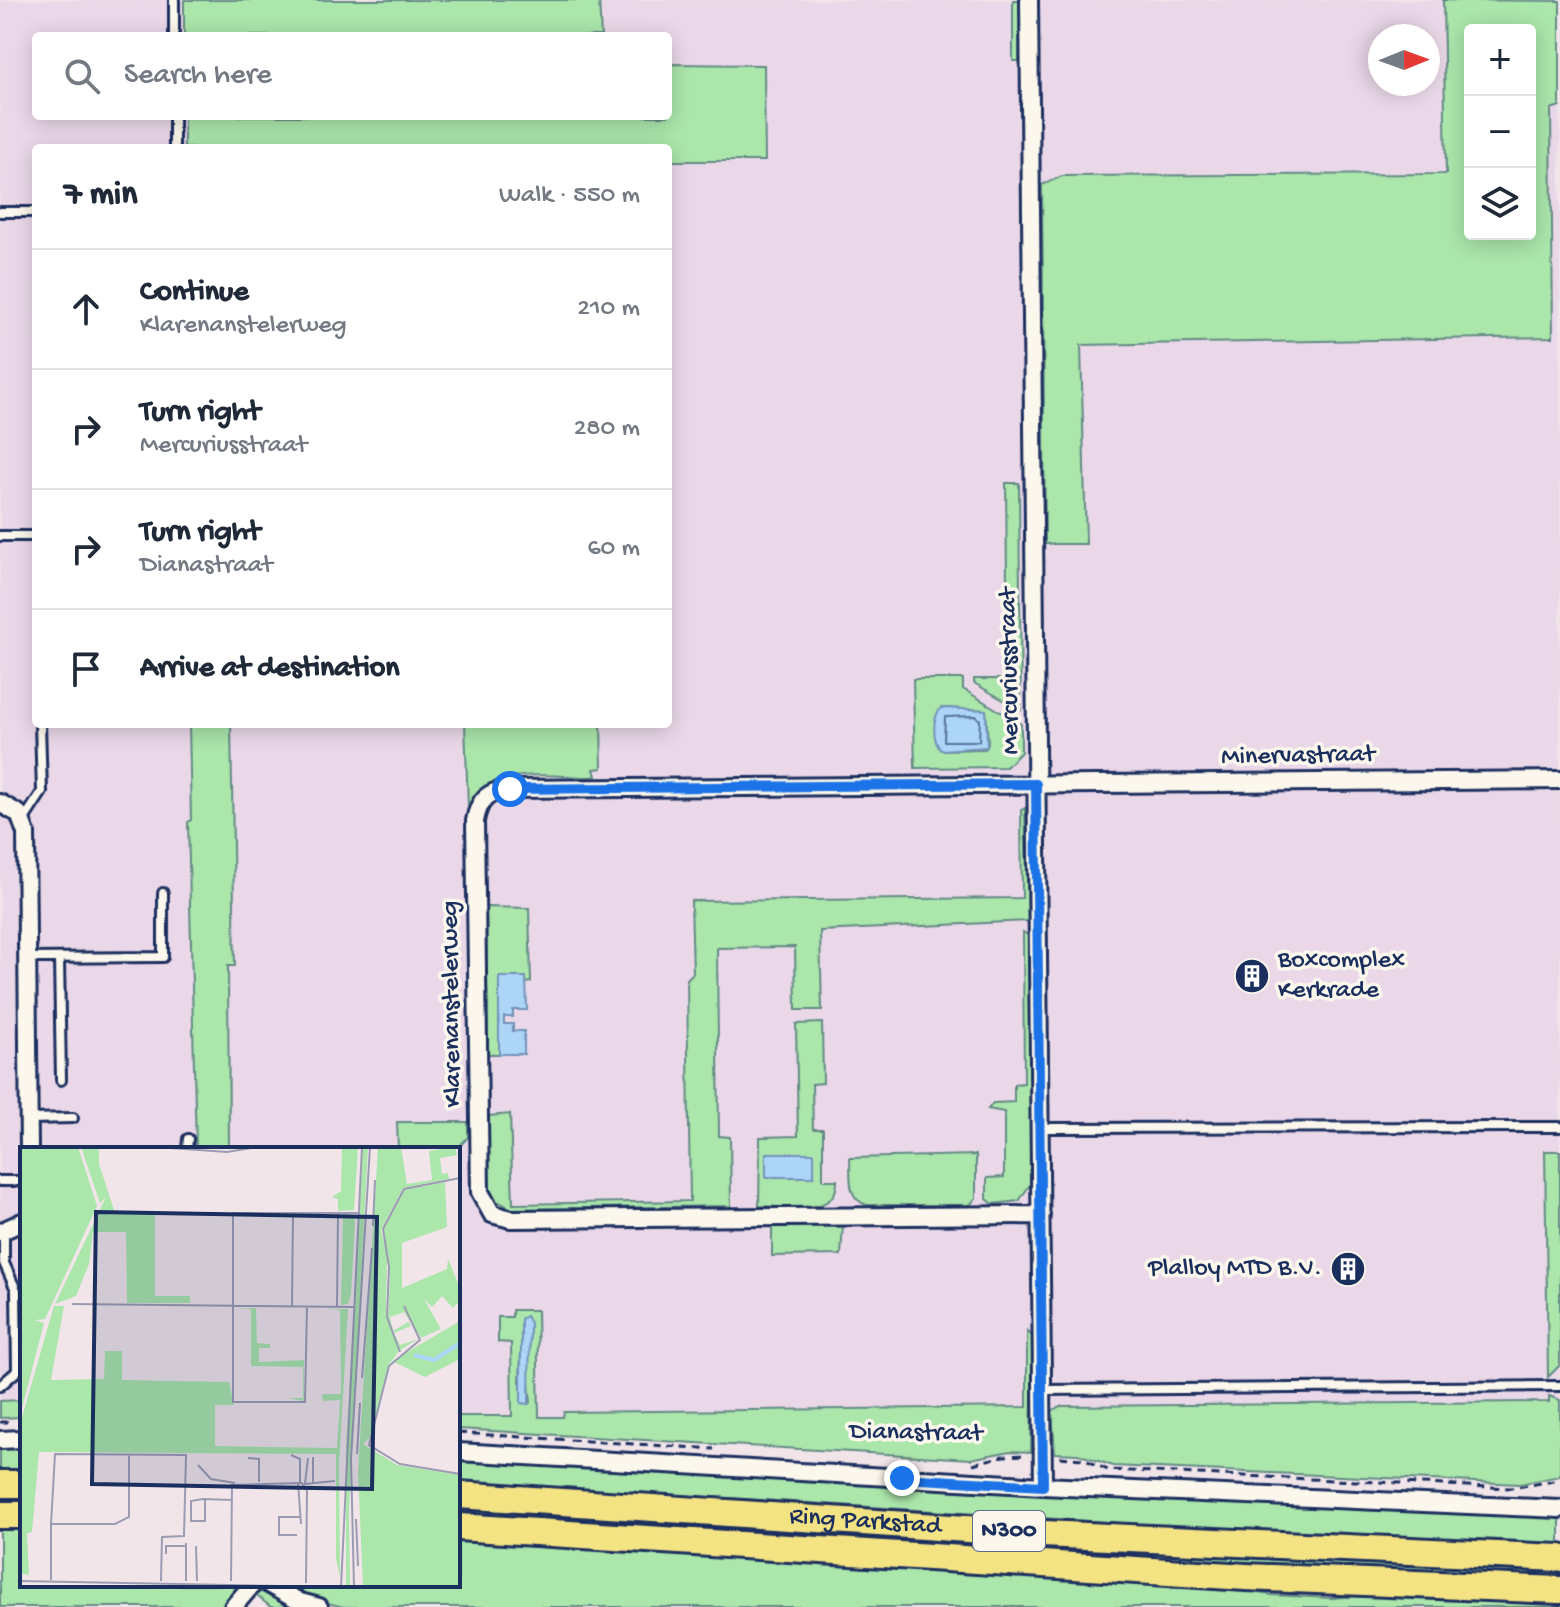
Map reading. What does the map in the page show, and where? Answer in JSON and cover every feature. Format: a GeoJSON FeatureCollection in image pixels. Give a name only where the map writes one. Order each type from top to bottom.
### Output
{"type":"FeatureCollection","features":[{"type":"Feature","properties":{"kind":"highway","name":"Ring Parkstad"},"geometry":{"type":"LineString","coordinates":[[460,1495],[1043,1534],[1560,1558]]}},
{"type":"Feature","properties":{"kind":"highway","name":"Ring Parkstad"},"geometry":{"type":"LineString","coordinates":[[460,1527],[1246,1577],[1560,1590]]}},
{"type":"Feature","properties":{"kind":"street","name":"Mercuriusstraat"},"geometry":{"type":"LineString","coordinates":[[1029,0],[1043,1486]]}},
{"type":"Feature","properties":{"kind":"street","name":"Minervastraat"},"geometry":{"type":"LineString","coordinates":[[1036,784],[1560,780]]}},
{"type":"Feature","properties":{"kind":"street","name":"Klarenanstelerweg"},"geometry":{"type":"LineString","coordinates":[[1036,784],[510,789],[490,792],[482,799],[475,821],[480,1192],[492,1214],[511,1219],[1041,1215]]}},
{"type":"Feature","properties":{"kind":"street"},"geometry":{"type":"LineString","coordinates":[[0,803],[9,806],[23,821],[29,1147]]}},
{"type":"Feature","properties":{"kind":"street"},"geometry":{"type":"LineString","coordinates":[[2,1232],[20,1223]]}},
{"type":"Feature","properties":{"kind":"street"},"geometry":{"type":"LineString","coordinates":[[0,1440],[20,1439]]}},
{"type":"Feature","properties":{"kind":"street","name":"Dianastraat"},"geometry":{"type":"LineString","coordinates":[[460,1452],[1043,1486],[1560,1509]]}},
{"type":"Feature","properties":{"kind":"street"},"geometry":{"type":"LineString","coordinates":[[233,1607],[250,1587]]}},
{"type":"Feature","properties":{"kind":"street"},"geometry":{"type":"LineString","coordinates":[[274,1587],[300,1602],[319,1607]]}},
{"type":"Feature","properties":{"kind":"lane"},"geometry":{"type":"LineString","coordinates":[[174,0],[174,32]]}},
{"type":"Feature","properties":{"kind":"lane"},"geometry":{"type":"LineString","coordinates":[[174,120],[174,144]]}},
{"type":"Feature","properties":{"kind":"lane"},"geometry":{"type":"LineString","coordinates":[[0,212],[32,212]]}},
{"type":"Feature","properties":{"kind":"lane"},"geometry":{"type":"LineString","coordinates":[[0,536],[32,536]]}},
{"type":"Feature","properties":{"kind":"lane"},"geometry":{"type":"LineString","coordinates":[[23,821],[42,792],[40,728]]}},
{"type":"Feature","properties":{"kind":"lane"},"geometry":{"type":"LineString","coordinates":[[27,958],[163,957],[163,893]]}},
{"type":"Feature","properties":{"kind":"lane"},"geometry":{"type":"LineString","coordinates":[[59,958],[61,1080]]}},
{"type":"Feature","properties":{"kind":"lane"},"geometry":{"type":"LineString","coordinates":[[29,1119],[73,1118]]}},
{"type":"Feature","properties":{"kind":"lane"},"geometry":{"type":"LineString","coordinates":[[1042,1128],[1560,1127]]}},
{"type":"Feature","properties":{"kind":"lane"},"geometry":{"type":"LineString","coordinates":[[0,1386],[17,1371],[16,1290],[2,1263],[2,1232]]}},
{"type":"Feature","properties":{"kind":"lane"},"geometry":{"type":"LineString","coordinates":[[1042,1390],[1560,1386]]}},
{"type":"Feature","properties":{"kind":"path"},"geometry":{"type":"LineString","coordinates":[[460,1433],[724,1449]]}},
{"type":"Feature","properties":{"kind":"path","name":"Dianastraat"},"geometry":{"type":"LineString","coordinates":[[959,1463],[975,1464],[1003,1456],[1044,1457],[1083,1459],[1108,1470],[1511,1488],[1560,1480]]}},
{"type":"Feature","properties":{"kind":"shaded area"},"geometry":{"type":"Polygon","coordinates":[[[0,0],[184,0],[184,32],[32,32],[32,120],[184,120],[184,144],[32,144],[32,728],[465,728],[468,805],[481,788],[498,779],[595,776],[594,769],[601,768],[601,728],[672,728],[672,144],[668,144],[668,120],[672,120],[672,32],[593,32],[592,0],[1443,0],[1464,182],[1464,240],[1536,240],[1536,65],[1560,75],[1560,1402],[564,1412],[563,1417],[460,1416],[460,1147],[20,1147],[20,1400],[0,1401],[0,0]]]}},
{"type":"Feature","properties":{"kind":"green space"},"geometry":{"type":"Polygon","coordinates":[[[184,0],[599,0],[601,32],[184,32],[184,0]]]}},
{"type":"Feature","properties":{"kind":"green space"},"geometry":{"type":"Polygon","coordinates":[[[1013,0],[1020,0],[1019,61],[1013,61],[1013,0]]]}},
{"type":"Feature","properties":{"kind":"green space"},"geometry":{"type":"Polygon","coordinates":[[[1443,0],[1560,1],[1560,106],[1551,109],[1553,337],[1081,345],[1086,544],[1045,544],[1042,185],[1062,176],[1446,174],[1443,0]]]}},
{"type":"Feature","properties":{"kind":"green space"},"geometry":{"type":"Polygon","coordinates":[[[672,64],[764,65],[765,161],[672,161],[672,144],[184,144],[184,120],[672,120],[672,64]]]}},
{"type":"Feature","properties":{"kind":"green space"},"geometry":{"type":"Polygon","coordinates":[[[1006,483],[1019,483],[1021,710],[974,683],[974,679],[1008,679],[1006,483]]]}},
{"type":"Feature","properties":{"kind":"green space"},"geometry":{"type":"Polygon","coordinates":[[[913,679],[963,679],[963,689],[1021,724],[1021,752],[1006,767],[915,768],[913,679]],[[942,708],[941,750],[985,749],[988,744],[986,710],[942,708]]]}},
{"type":"Feature","properties":{"kind":"green space"},"geometry":{"type":"Polygon","coordinates":[[[189,728],[231,728],[235,966],[228,966],[229,1147],[196,1147],[188,822],[191,820],[189,728]]]}},
{"type":"Feature","properties":{"kind":"green space"},"geometry":{"type":"Polygon","coordinates":[[[465,728],[601,728],[602,768],[594,769],[596,776],[540,775],[505,779],[477,793],[468,807],[465,728]]]}},
{"type":"Feature","properties":{"kind":"green space"},"geometry":{"type":"Polygon","coordinates":[[[1025,808],[1028,921],[820,931],[822,1010],[796,1010],[795,947],[717,948],[719,1136],[730,1137],[731,1206],[512,1209],[495,1200],[489,1187],[489,1116],[510,1114],[513,1204],[690,1201],[687,979],[693,973],[691,901],[1022,898],[1021,810],[1025,808]]]}},
{"type":"Feature","properties":{"kind":"green space"},"geometry":{"type":"Polygon","coordinates":[[[486,907],[529,908],[531,982],[526,983],[526,978],[499,978],[499,1054],[488,1054],[486,907]]]}},
{"type":"Feature","properties":{"kind":"green space"},"geometry":{"type":"Polygon","coordinates":[[[1023,932],[1028,935],[1031,1183],[1019,1201],[993,1204],[987,1199],[987,1178],[1004,1177],[1004,1112],[988,1109],[993,1103],[1014,1102],[1014,1084],[1024,1083],[1023,932]]]}},
{"type":"Feature","properties":{"kind":"green space"},"geometry":{"type":"Polygon","coordinates":[[[822,1023],[823,1083],[812,1084],[813,1129],[823,1129],[823,1180],[837,1180],[835,1192],[820,1205],[796,1208],[759,1206],[760,1137],[798,1136],[796,1024],[822,1023]]]}},
{"type":"Feature","properties":{"kind":"green space"},"geometry":{"type":"Polygon","coordinates":[[[397,1122],[468,1122],[468,1137],[459,1147],[398,1147],[397,1122]]]}},
{"type":"Feature","properties":{"kind":"green space"},"geometry":{"type":"Polygon","coordinates":[[[1545,1151],[1560,1151],[1560,1365],[1548,1377],[1545,1151]]]}},
{"type":"Feature","properties":{"kind":"green space"},"geometry":{"type":"Polygon","coordinates":[[[976,1155],[976,1198],[970,1205],[867,1205],[860,1202],[853,1192],[850,1158],[976,1155]]]}},
{"type":"Feature","properties":{"kind":"green space"},"geometry":{"type":"Polygon","coordinates":[[[843,1226],[841,1255],[772,1256],[772,1227],[843,1226]]]}},
{"type":"Feature","properties":{"kind":"green space"},"geometry":{"type":"Polygon","coordinates":[[[512,1310],[537,1310],[539,1417],[563,1417],[564,1412],[1027,1407],[1027,1331],[1033,1337],[1031,1452],[1010,1451],[971,1459],[460,1429],[460,1416],[512,1416],[511,1343],[498,1342],[498,1317],[512,1317],[512,1310]],[[522,1317],[520,1382],[531,1403],[522,1317]]]}},
{"type":"Feature","properties":{"kind":"green space"},"geometry":{"type":"Polygon","coordinates":[[[1549,1396],[1560,1400],[1560,1476],[1520,1484],[1113,1466],[1078,1454],[1055,1453],[1052,1411],[1060,1406],[1549,1402],[1549,1396]]]}},
{"type":"Feature","properties":{"kind":"green space"},"geometry":{"type":"Polygon","coordinates":[[[20,1400],[20,1417],[0,1418],[0,1401],[20,1400]]]}},
{"type":"Feature","properties":{"kind":"green space"},"geometry":{"type":"Polygon","coordinates":[[[0,1448],[20,1448],[20,1472],[0,1472],[0,1448]]]}},
{"type":"Feature","properties":{"kind":"green space"},"geometry":{"type":"Polygon","coordinates":[[[460,1460],[904,1487],[1560,1517],[1560,1545],[1406,1541],[460,1484],[460,1460]]]}},
{"type":"Feature","properties":{"kind":"green space"},"geometry":{"type":"Polygon","coordinates":[[[460,1503],[1560,1566],[1560,1580],[460,1518],[460,1503]]]}},
{"type":"Feature","properties":{"kind":"green space"},"geometry":{"type":"Polygon","coordinates":[[[20,1525],[20,1587],[238,1587],[227,1607],[0,1607],[0,1526],[20,1525]]]}},
{"type":"Feature","properties":{"kind":"green space"},"geometry":{"type":"Polygon","coordinates":[[[460,1540],[1211,1585],[1270,1595],[1333,1598],[1393,1592],[1560,1601],[1560,1607],[344,1607],[301,1597],[286,1587],[460,1587],[460,1540]]]}},
{"type":"Feature","properties":{"kind":"green space"},"geometry":{"type":"Polygon","coordinates":[[[267,1592],[301,1607],[271,1607],[253,1593],[267,1592]]]}},
{"type":"Feature","properties":{"kind":"water"},"geometry":{"type":"Polygon","coordinates":[[[941,708],[986,710],[987,747],[941,750],[934,729],[941,708]]]}},
{"type":"Feature","properties":{"kind":"water"},"geometry":{"type":"Polygon","coordinates":[[[499,977],[526,977],[527,1010],[513,1010],[513,1017],[504,1017],[504,1024],[513,1024],[513,1031],[524,1031],[524,1054],[499,1054],[499,977]]]}},
{"type":"Feature","properties":{"kind":"water"},"geometry":{"type":"Polygon","coordinates":[[[766,1153],[814,1153],[814,1177],[766,1177],[766,1153]]]}},
{"type":"Feature","properties":{"kind":"water"},"geometry":{"type":"Polygon","coordinates":[[[526,1316],[530,1323],[529,1404],[521,1403],[521,1319],[526,1316]]]}},
{"type":"Feature","properties":{"kind":"place","name":"Boxcomplex Kerkrade"},"geometry":{"type":"Point","coordinates":[1252,976]}},
{"type":"Feature","properties":{"kind":"place","name":"Plalloy MTD B.V."},"geometry":{"type":"Point","coordinates":[1348,1269]}},
{"type":"Feature","properties":{"kind":"route"},"geometry":{"type":"LineString","coordinates":[[510,789],[1036,784],[1042,1128],[1043,1486],[902,1478]]}}]}
